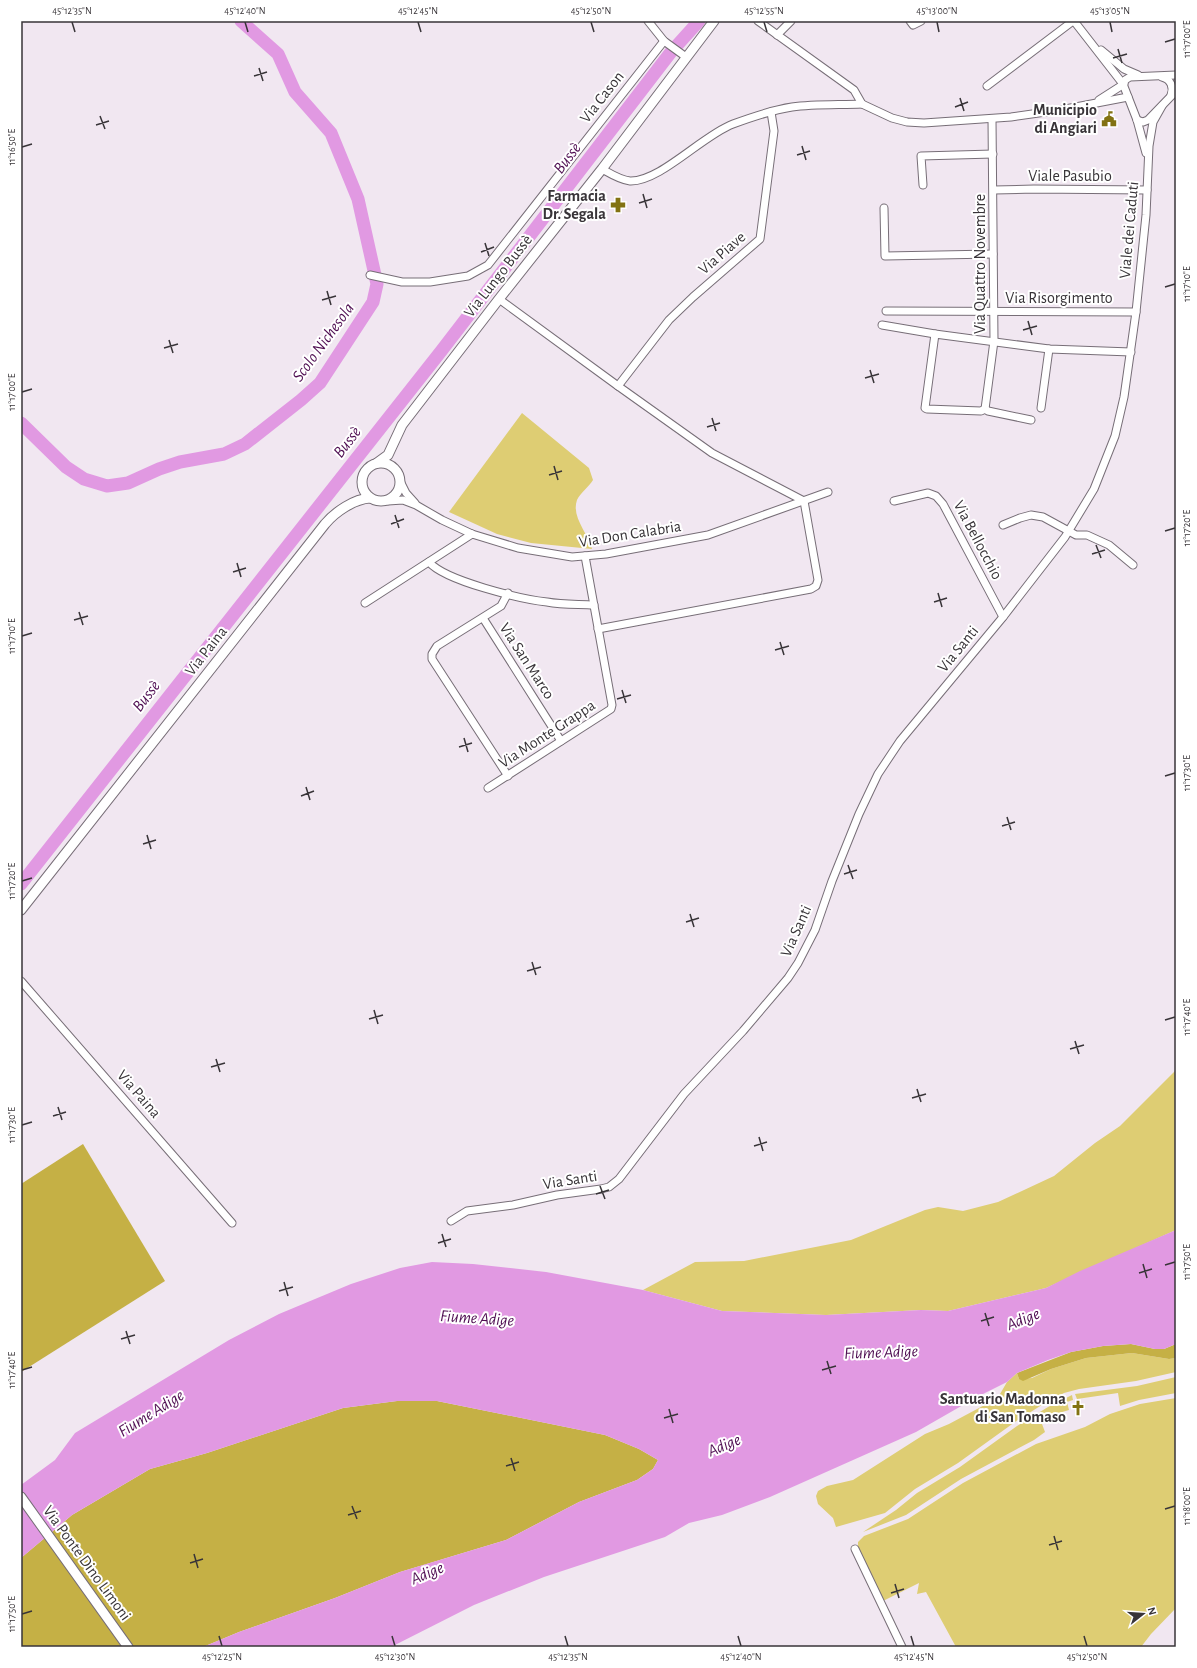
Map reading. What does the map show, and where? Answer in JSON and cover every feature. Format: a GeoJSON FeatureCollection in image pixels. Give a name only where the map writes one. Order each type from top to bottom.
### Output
{"type":"FeatureCollection","features":[{"type":"Feature","properties":{"kind":"main road","name":"Via Lungo Bussè"},"geometry":{"type":"LineString","coordinates":[[377,463],[388,454],[402,425],[602,169],[714,21]]}},
{"type":"Feature","properties":{"kind":"main road","name":"Via Lungo Bussè"},"geometry":{"type":"LineString","coordinates":[[395,469],[393,457],[397,436]]}},
{"type":"Feature","properties":{"kind":"main road"},"geometry":{"type":"LineString","coordinates":[[377,463],[387,464],[395,469],[399,475],[401,483],[397,494],[388,501],[376,501],[370,498],[363,488],[362,482],[366,470],[377,463]]}},
{"type":"Feature","properties":{"kind":"main road","name":"Via Paina"},"geometry":{"type":"LineString","coordinates":[[22,909],[324,524],[357,494],[362,482]]}},
{"type":"Feature","properties":{"kind":"main road","name":"Via Paina"},"geometry":{"type":"LineString","coordinates":[[339,511],[361,500],[370,498]]}},
{"type":"Feature","properties":{"kind":"main road","name":"Via Ponte Dino Limoni"},"geometry":{"type":"LineString","coordinates":[[21,1497],[128,1647]]}},
{"type":"Feature","properties":{"kind":"street"},"geometry":{"type":"LineString","coordinates":[[648,21],[664,41],[686,57]]}},
{"type":"Feature","properties":{"kind":"street"},"geometry":{"type":"LineString","coordinates":[[758,21],[854,90],[862,104]]}},
{"type":"Feature","properties":{"kind":"street"},"geometry":{"type":"LineString","coordinates":[[777,35],[791,21]]}},
{"type":"Feature","properties":{"kind":"street"},"geometry":{"type":"LineString","coordinates":[[910,21],[913,25],[921,21]]}},
{"type":"Feature","properties":{"kind":"street"},"geometry":{"type":"LineString","coordinates":[[986,86],[1074,21],[1088,37],[1122,84],[1137,120],[1148,159]]}},
{"type":"Feature","properties":{"kind":"street"},"geometry":{"type":"LineString","coordinates":[[1088,37],[1115,62],[1130,72],[1140,76]]}},
{"type":"Feature","properties":{"kind":"street","name":"Via Cason"},"geometry":{"type":"LineString","coordinates":[[370,275],[402,282],[430,282],[468,276],[488,266],[664,41]]}},
{"type":"Feature","properties":{"kind":"street"},"geometry":{"type":"LineString","coordinates":[[1160,77],[1176,75]]}},
{"type":"Feature","properties":{"kind":"street"},"geometry":{"type":"LineString","coordinates":[[1090,105],[1122,84],[1128,78],[1140,76],[1166,78],[1170,82],[1173,93],[1148,120],[1143,122],[1137,120]]}},
{"type":"Feature","properties":{"kind":"street"},"geometry":{"type":"LineString","coordinates":[[602,169],[618,178],[630,181],[644,178],[658,172],[731,124],[792,107],[862,104],[892,118],[907,122],[924,123],[992,119],[1060,110],[1128,97]]}},
{"type":"Feature","properties":{"kind":"street"},"geometry":{"type":"LineString","coordinates":[[1148,159],[1153,122],[1162,106]]}},
{"type":"Feature","properties":{"kind":"street","name":"Via Piave"},"geometry":{"type":"LineString","coordinates":[[618,386],[669,320],[693,297],[760,239],[774,131],[771,112]]}},
{"type":"Feature","properties":{"kind":"street","name":"Via Quattro Novembre"},"geometry":{"type":"LineString","coordinates":[[985,409],[994,342],[994,190],[992,119]]}},
{"type":"Feature","properties":{"kind":"street"},"geometry":{"type":"LineString","coordinates":[[923,185],[921,156],[993,154]]}},
{"type":"Feature","properties":{"kind":"street","name":"Viale dei Caduti"},"geometry":{"type":"LineString","coordinates":[[1124,397],[1136,312],[1146,215],[1148,159]]}},
{"type":"Feature","properties":{"kind":"street","name":"Viale Pasubio"},"geometry":{"type":"LineString","coordinates":[[994,190],[1147,190]]}},
{"type":"Feature","properties":{"kind":"street"},"geometry":{"type":"LineString","coordinates":[[884,208],[885,256],[993,254]]}},
{"type":"Feature","properties":{"kind":"street"},"geometry":{"type":"LineString","coordinates":[[499,299],[712,453],[804,501],[818,580],[816,586],[811,589],[598,630]]}},
{"type":"Feature","properties":{"kind":"street","name":"Via Risorgimento"},"geometry":{"type":"LineString","coordinates":[[886,312],[1136,312]]}},
{"type":"Feature","properties":{"kind":"street"},"geometry":{"type":"LineString","coordinates":[[882,324],[935,334],[1049,349],[1131,352]]}},
{"type":"Feature","properties":{"kind":"street"},"geometry":{"type":"LineString","coordinates":[[935,334],[925,405],[927,409],[981,411],[985,409],[988,412],[1031,420]]}},
{"type":"Feature","properties":{"kind":"street"},"geometry":{"type":"LineString","coordinates":[[1041,408],[1049,349]]}},
{"type":"Feature","properties":{"kind":"street","name":"Via Santi"},"geometry":{"type":"LineString","coordinates":[[451,1221],[467,1211],[513,1205],[557,1195],[609,1187],[619,1179],[684,1094],[743,1031],[788,978],[798,963],[815,930],[859,814],[878,774],[900,741],[1003,617],[1065,537],[1094,489],[1114,436],[1124,397]]}},
{"type":"Feature","properties":{"kind":"street","name":"Via Don Calabria"},"geometry":{"type":"LineString","coordinates":[[401,483],[406,493],[416,505]]}},
{"type":"Feature","properties":{"kind":"street","name":"Via Don Calabria"},"geometry":{"type":"LineString","coordinates":[[388,501],[403,500],[416,505],[442,520],[472,534],[518,548],[572,557],[606,554],[708,535],[828,492]]}},
{"type":"Feature","properties":{"kind":"street","name":"Via Bellocchio"},"geometry":{"type":"LineString","coordinates":[[894,501],[928,493],[936,496],[943,504],[1003,617]]}},
{"type":"Feature","properties":{"kind":"street"},"geometry":{"type":"LineString","coordinates":[[1003,524],[1032,515],[1050,520],[1076,535],[1087,535],[1109,545],[1133,565]]}},
{"type":"Feature","properties":{"kind":"street"},"geometry":{"type":"LineString","coordinates":[[365,603],[472,534]]}},
{"type":"Feature","properties":{"kind":"street","name":"Via Monte Grappa"},"geometry":{"type":"LineString","coordinates":[[488,788],[611,709],[612,705],[585,556]]}},
{"type":"Feature","properties":{"kind":"street"},"geometry":{"type":"LineString","coordinates":[[429,562],[436,568],[448,574],[482,588],[548,602],[594,605]]}},
{"type":"Feature","properties":{"kind":"street"},"geometry":{"type":"LineString","coordinates":[[508,594],[501,606],[437,646],[432,654],[432,659],[508,776]]}},
{"type":"Feature","properties":{"kind":"street","name":"Via San Marco"},"geometry":{"type":"LineString","coordinates":[[483,618],[561,740]]}},
{"type":"Feature","properties":{"kind":"street","name":"Via Paina"},"geometry":{"type":"LineString","coordinates":[[22,983],[232,1223]]}},
{"type":"Feature","properties":{"kind":"street"},"geometry":{"type":"LineString","coordinates":[[855,1549],[902,1647]]}},
{"type":"Feature","properties":{"kind":"shaded area"},"geometry":{"type":"Polygon","coordinates":[[[522,413],[589,468],[593,480],[578,497],[576,513],[592,549],[531,543],[497,534],[449,512],[522,413]]]}},
{"type":"Feature","properties":{"kind":"shaded area"},"geometry":{"type":"Polygon","coordinates":[[[1176,1070],[1176,1230],[1046,1288],[948,1311],[921,1310],[826,1315],[722,1311],[643,1290],[695,1262],[744,1261],[851,1240],[925,1210],[938,1207],[963,1211],[998,1202],[1054,1176],[1095,1143],[1120,1126],[1176,1070]]]}},
{"type":"Feature","properties":{"kind":"shaded area"},"geometry":{"type":"Polygon","coordinates":[[[83,1144],[165,1281],[21,1372],[21,1184],[83,1144]]]}},
{"type":"Feature","properties":{"kind":"shaded area"},"geometry":{"type":"Polygon","coordinates":[[[1131,1344],[1155,1349],[1164,1349],[1176,1344],[1176,1358],[1169,1359],[1132,1353],[1086,1358],[1051,1369],[1023,1381],[1019,1379],[1017,1373],[1071,1352],[1103,1346],[1131,1344]]]}},
{"type":"Feature","properties":{"kind":"shaded area"},"geometry":{"type":"Polygon","coordinates":[[[1132,1353],[1169,1359],[1176,1358],[1176,1372],[1136,1381],[1079,1389],[1064,1393],[1015,1422],[958,1463],[915,1489],[885,1513],[836,1527],[833,1518],[818,1504],[816,1496],[818,1491],[827,1486],[853,1480],[925,1434],[949,1424],[994,1400],[1000,1394],[1007,1382],[1017,1373],[1019,1379],[1032,1378],[1051,1369],[1086,1358],[1132,1353]]]}},
{"type":"Feature","properties":{"kind":"shaded area"},"geometry":{"type":"Polygon","coordinates":[[[1176,1377],[1176,1393],[1139,1400],[1120,1406],[1118,1393],[1077,1399],[1075,1394],[1137,1386],[1176,1377]]]}},
{"type":"Feature","properties":{"kind":"shaded area"},"geometry":{"type":"Polygon","coordinates":[[[1072,1395],[1073,1400],[1067,1402],[1069,1410],[1052,1415],[1053,1419],[1042,1424],[1045,1432],[1034,1440],[961,1479],[906,1515],[863,1532],[896,1510],[917,1493],[960,1467],[1017,1426],[1048,1407],[1072,1395]]]}},
{"type":"Feature","properties":{"kind":"shaded area"},"geometry":{"type":"Polygon","coordinates":[[[1176,1398],[1176,1608],[1151,1634],[1141,1647],[956,1647],[926,1592],[917,1594],[919,1583],[883,1601],[858,1549],[858,1542],[864,1536],[908,1519],[963,1483],[1036,1444],[1085,1427],[1110,1414],[1140,1404],[1176,1398]]]}},
{"type":"Feature","properties":{"kind":"shaded area"},"geometry":{"type":"Polygon","coordinates":[[[397,1401],[437,1401],[605,1435],[639,1449],[658,1460],[653,1469],[637,1480],[579,1502],[506,1540],[400,1572],[335,1598],[239,1632],[203,1647],[21,1647],[21,1558],[72,1515],[150,1469],[207,1453],[343,1408],[397,1401]]]}},
{"type":"Feature","properties":{"kind":"water"},"geometry":{"type":"Polygon","coordinates":[[[1176,1230],[1176,1344],[1164,1349],[1155,1349],[1131,1344],[1103,1346],[1071,1352],[1048,1360],[1017,1373],[1007,1382],[977,1397],[916,1432],[770,1497],[722,1515],[689,1523],[665,1537],[544,1577],[474,1605],[391,1647],[203,1647],[239,1632],[335,1598],[400,1572],[506,1540],[579,1502],[637,1480],[653,1469],[658,1460],[639,1449],[605,1435],[437,1401],[397,1401],[343,1408],[207,1453],[150,1469],[72,1515],[21,1558],[21,1485],[55,1460],[75,1433],[229,1340],[279,1314],[351,1284],[400,1268],[432,1262],[473,1264],[546,1272],[643,1290],[722,1311],[826,1315],[921,1310],[948,1311],[1046,1288],[1080,1271],[1176,1230]]]}},
{"type":"Feature","properties":{"kind":"waterway","name":"Scolo Nichesola"},"geometry":{"type":"LineString","coordinates":[[21,423],[66,467],[84,479],[107,486],[128,483],[159,469],[180,462],[224,454],[245,444],[320,383],[373,302],[377,284],[358,199],[331,133],[295,92],[278,54],[241,21]]}},
{"type":"Feature","properties":{"kind":"waterway","name":"Bussè"},"geometry":{"type":"LineString","coordinates":[[21,884],[442,350],[671,52],[699,21]]}},
{"type":"Feature","properties":{"kind":"place","name":"Municipio di Angiari"},"geometry":{"type":"Point","coordinates":[1109,119]}},
{"type":"Feature","properties":{"kind":"place","name":"Farmacia Dr. Segala"},"geometry":{"type":"Point","coordinates":[618,205]}},
{"type":"Feature","properties":{"kind":"place","name":"Santuario Madonna di San Tomaso"},"geometry":{"type":"Point","coordinates":[1078,1408]}},
{"type":"Feature","properties":{"kind":"water label","name":"Fiume Adige"},"geometry":{"type":"Point","coordinates":[477,1318]}},
{"type":"Feature","properties":{"kind":"water label","name":"Adige"},"geometry":{"type":"Point","coordinates":[1023,1319]}},
{"type":"Feature","properties":{"kind":"water label","name":"Fiume Adige"},"geometry":{"type":"Point","coordinates":[881,1352]}},
{"type":"Feature","properties":{"kind":"water label","name":"Fiume Adige"},"geometry":{"type":"Point","coordinates":[151,1413]}},
{"type":"Feature","properties":{"kind":"water label","name":"Adige"},"geometry":{"type":"Point","coordinates":[724,1445]}},
{"type":"Feature","properties":{"kind":"water label","name":"Adige"},"geometry":{"type":"Point","coordinates":[427,1573]}}]}
